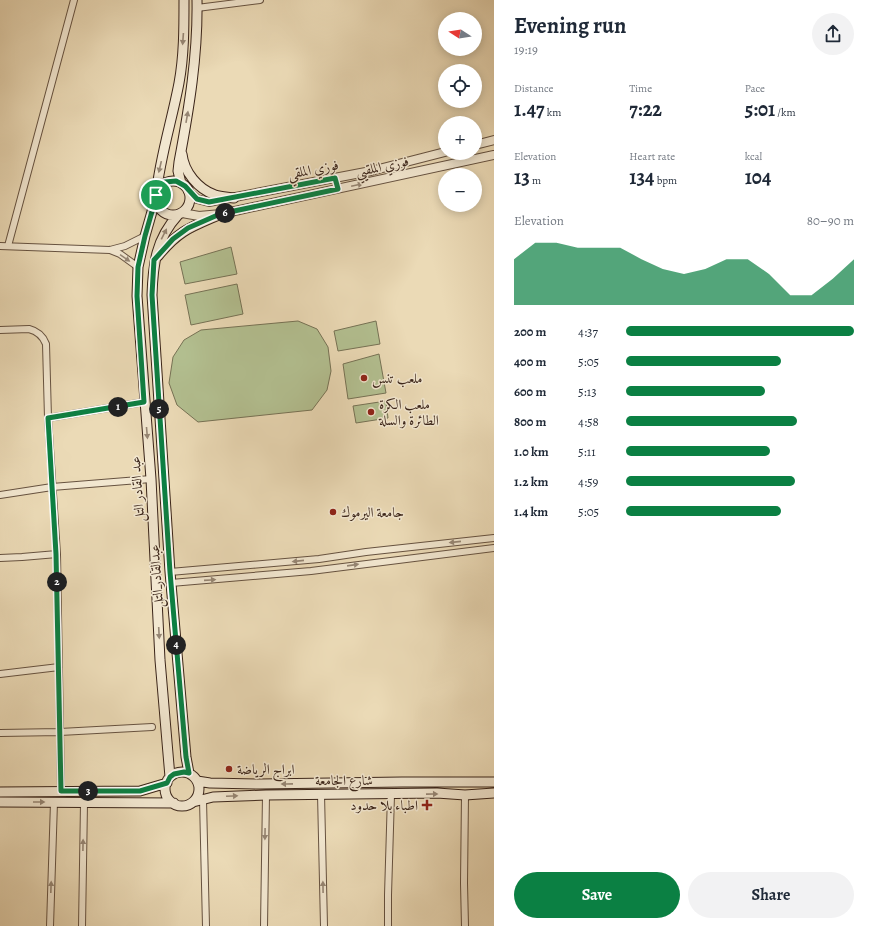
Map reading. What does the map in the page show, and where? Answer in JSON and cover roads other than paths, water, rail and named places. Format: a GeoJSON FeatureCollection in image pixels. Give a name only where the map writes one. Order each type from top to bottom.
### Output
{"type":"FeatureCollection","features":[{"type":"Feature","properties":{"kind":"main road","name":"عبد القادر التل"},"geometry":{"type":"LineString","coordinates":[[168,780],[151,480],[137,296],[138,267],[156,198],[158,174],[179,82],[184,30],[184,0]]}},
{"type":"Feature","properties":{"kind":"main road"},"geometry":{"type":"LineString","coordinates":[[181,183],[176,181],[165,182],[161,185],[156,198],[157,207],[166,214],[180,214],[186,209],[190,197],[188,191],[181,183],[178,171],[192,83],[198,4]]}},
{"type":"Feature","properties":{"kind":"main road"},"geometry":{"type":"LineString","coordinates":[[181,150],[186,168],[193,179],[200,186],[207,192],[234,198]]}},
{"type":"Feature","properties":{"kind":"main road","name":"عبدالقادر التل"},"geometry":{"type":"LineString","coordinates":[[180,214],[165,230],[154,260],[152,295],[170,572],[186,757],[189,773]]}},
{"type":"Feature","properties":{"kind":"main road"},"geometry":{"type":"LineString","coordinates":[[154,260],[180,233],[220,214]]}},
{"type":"Feature","properties":{"kind":"main road"},"geometry":{"type":"LineString","coordinates":[[0,792],[140,791],[168,780],[179,772],[189,773],[197,781],[199,786],[199,792],[193,802],[184,806],[174,803],[0,802]]}},
{"type":"Feature","properties":{"kind":"main road"},"geometry":{"type":"LineString","coordinates":[[168,780],[166,787],[167,797],[174,803]]}},
{"type":"Feature","properties":{"kind":"main road","name":"شارع الجامعة"},"geometry":{"type":"LineString","coordinates":[[197,781],[218,784],[494,782]]}},
{"type":"Feature","properties":{"kind":"main road","name":"شارع الجامعة"},"geometry":{"type":"LineString","coordinates":[[193,802],[214,797],[266,795],[391,795],[437,793],[465,795],[494,793]]}},
{"type":"Feature","properties":{"kind":"street"},"geometry":{"type":"LineString","coordinates":[[8,246],[74,0]]}},
{"type":"Feature","properties":{"kind":"street"},"geometry":{"type":"LineString","coordinates":[[198,4],[260,0]]}},
{"type":"Feature","properties":{"kind":"street"},"geometry":{"type":"LineString","coordinates":[[482,143],[494,140]]}},
{"type":"Feature","properties":{"kind":"street","name":"فوزي الملقي"},"geometry":{"type":"LineString","coordinates":[[188,191],[197,199],[203,202],[209,202],[371,171],[438,154]]}},
{"type":"Feature","properties":{"kind":"street","name":"فوزي الملقيي"},"geometry":{"type":"LineString","coordinates":[[180,214],[199,216],[220,214],[494,155]]}},
{"type":"Feature","properties":{"kind":"street"},"geometry":{"type":"LineString","coordinates":[[335,178],[338,189]]}},
{"type":"Feature","properties":{"kind":"street"},"geometry":{"type":"LineString","coordinates":[[0,246],[110,250],[125,246],[145,236]]}},
{"type":"Feature","properties":{"kind":"street"},"geometry":{"type":"LineString","coordinates":[[110,250],[120,254],[138,267]]}},
{"type":"Feature","properties":{"kind":"street"},"geometry":{"type":"LineString","coordinates":[[0,330],[33,330],[44,338],[46,344],[48,418],[56,554],[61,791]]}},
{"type":"Feature","properties":{"kind":"street"},"geometry":{"type":"LineString","coordinates":[[48,418],[144,402]]}},
{"type":"Feature","properties":{"kind":"street"},"geometry":{"type":"LineString","coordinates":[[0,495],[52,487],[151,480]]}},
{"type":"Feature","properties":{"kind":"street"},"geometry":{"type":"LineString","coordinates":[[170,572],[320,559],[366,552],[494,538]]}},
{"type":"Feature","properties":{"kind":"street"},"geometry":{"type":"LineString","coordinates":[[171,583],[321,570],[494,548]]}},
{"type":"Feature","properties":{"kind":"street"},"geometry":{"type":"LineString","coordinates":[[0,558],[56,554]]}},
{"type":"Feature","properties":{"kind":"street"},"geometry":{"type":"LineString","coordinates":[[320,559],[321,570]]}},
{"type":"Feature","properties":{"kind":"street"},"geometry":{"type":"LineString","coordinates":[[0,674],[59,667]]}},
{"type":"Feature","properties":{"kind":"street"},"geometry":{"type":"LineString","coordinates":[[0,733],[60,732],[152,727]]}},
{"type":"Feature","properties":{"kind":"street"},"geometry":{"type":"LineString","coordinates":[[321,794],[324,926]]}},
{"type":"Feature","properties":{"kind":"street"},"geometry":{"type":"LineString","coordinates":[[264,926],[266,795]]}},
{"type":"Feature","properties":{"kind":"street"},"geometry":{"type":"LineString","coordinates":[[388,926],[391,795]]}},
{"type":"Feature","properties":{"kind":"street"},"geometry":{"type":"LineString","coordinates":[[465,795],[465,926]]}},
{"type":"Feature","properties":{"kind":"street"},"geometry":{"type":"LineString","coordinates":[[203,800],[206,926]]}},
{"type":"Feature","properties":{"kind":"street"},"geometry":{"type":"LineString","coordinates":[[50,926],[54,802]]}},
{"type":"Feature","properties":{"kind":"street"},"geometry":{"type":"LineString","coordinates":[[82,926],[84,803]]}},
{"type":"Feature","properties":{"kind":"place","name":"ملعب تنس"},"geometry":{"type":"Point","coordinates":[364,378]}},
{"type":"Feature","properties":{"kind":"place","name":"ملعب الكرة الطائرة والسلة"},"geometry":{"type":"Point","coordinates":[371,412]}},
{"type":"Feature","properties":{"kind":"place","name":"جامعة اليرموك"},"geometry":{"type":"Point","coordinates":[333,512]}},
{"type":"Feature","properties":{"kind":"place","name":"ابراج الرياضة"},"geometry":{"type":"Point","coordinates":[229,769]}},
{"type":"Feature","properties":{"kind":"place","name":"اطباء بلا حدود"},"geometry":{"type":"Point","coordinates":[427,805]}}]}
